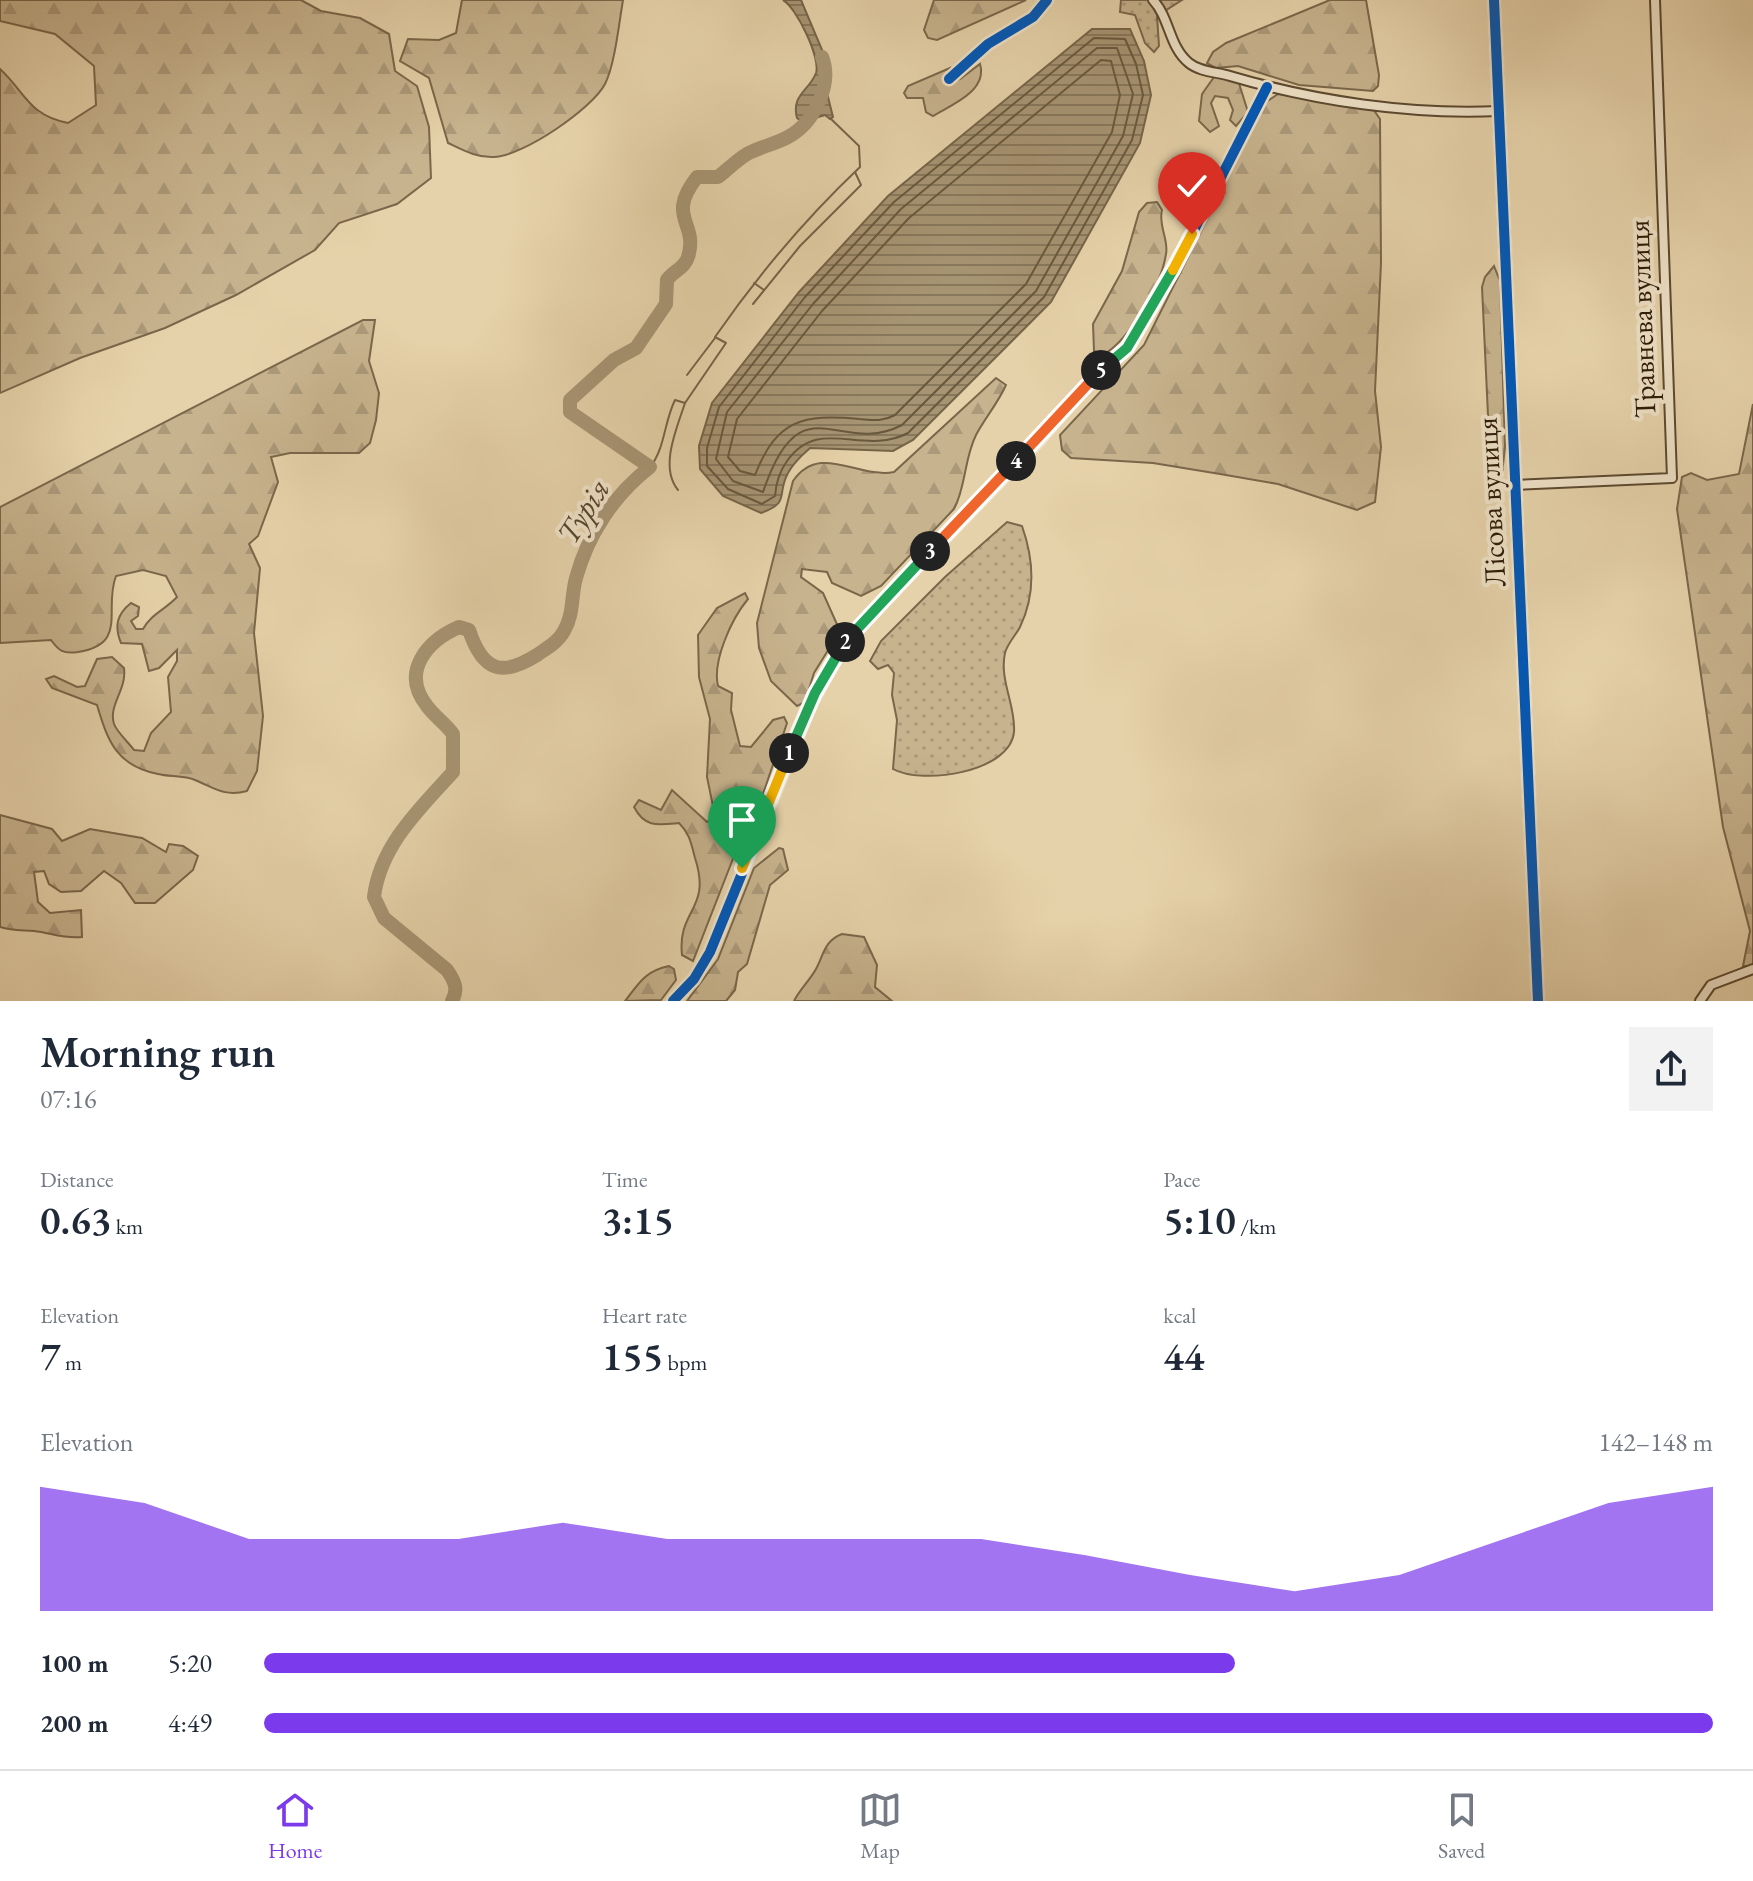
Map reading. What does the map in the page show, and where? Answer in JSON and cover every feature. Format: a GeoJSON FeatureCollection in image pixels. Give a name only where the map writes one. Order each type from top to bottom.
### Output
{"type":"FeatureCollection","features":[{"type":"Feature","properties":{"kind":"street"},"geometry":{"type":"LineString","coordinates":[[949,79],[988,44],[1033,17],[1047,0]]}},
{"type":"Feature","properties":{"kind":"street"},"geometry":{"type":"LineString","coordinates":[[1153,0],[1161,9],[1174,44],[1194,67],[1267,87],[1396,110],[1498,111]]}},
{"type":"Feature","properties":{"kind":"street","name":"Лісова вулиця"},"geometry":{"type":"LineString","coordinates":[[1494,0],[1538,1001]]}},
{"type":"Feature","properties":{"kind":"street","name":"Травнева вулиця"},"geometry":{"type":"LineString","coordinates":[[1514,485],[1672,478],[1655,0]]}},
{"type":"Feature","properties":{"kind":"street"},"geometry":{"type":"LineString","coordinates":[[673,1001],[694,979],[710,952],[812,701],[847,639],[1038,441],[1090,381],[1127,348],[1185,248],[1267,87]]}},
{"type":"Feature","properties":{"kind":"street"},"geometry":{"type":"LineString","coordinates":[[1700,1001],[1711,985],[1753,969]]}},
{"type":"Feature","properties":{"kind":"green space"},"geometry":{"type":"Polygon","coordinates":[[[0,0],[301,0],[321,11],[360,18],[389,34],[395,71],[417,86],[429,127],[431,178],[397,204],[339,223],[315,250],[236,295],[165,328],[80,358],[0,393],[0,69],[44,115],[68,123],[96,105],[94,66],[55,34],[0,21],[0,0]]]}},
{"type":"Feature","properties":{"kind":"green space"},"geometry":{"type":"Polygon","coordinates":[[[462,0],[623,0],[614,55],[605,84],[586,106],[556,130],[507,155],[482,156],[448,143],[429,78],[400,61],[408,39],[439,40],[456,33],[462,0]]]}},
{"type":"Feature","properties":{"kind":"green space"},"geometry":{"type":"Polygon","coordinates":[[[934,0],[1026,0],[937,40],[928,38],[924,30],[934,0]]]}},
{"type":"Feature","properties":{"kind":"green space"},"geometry":{"type":"Polygon","coordinates":[[[1121,0],[1182,0],[1157,16],[1159,46],[1154,52],[1145,43],[1135,15],[1120,12],[1121,0]]]}},
{"type":"Feature","properties":{"kind":"green space"},"geometry":{"type":"Polygon","coordinates":[[[1330,0],[1366,0],[1379,75],[1378,86],[1373,91],[1299,85],[1238,66],[1216,68],[1207,63],[1213,52],[1226,43],[1330,0]]]}},
{"type":"Feature","properties":{"kind":"green space"},"geometry":{"type":"Polygon","coordinates":[[[980,64],[979,82],[973,89],[933,116],[926,112],[923,98],[907,98],[904,93],[908,86],[950,68],[947,82],[960,79],[980,64]]]}},
{"type":"Feature","properties":{"kind":"green space"},"geometry":{"type":"Polygon","coordinates":[[[1224,74],[1237,77],[1248,112],[1236,126],[1230,120],[1233,110],[1228,98],[1215,96],[1211,103],[1219,126],[1210,132],[1199,121],[1202,94],[1214,77],[1224,74]]]}},
{"type":"Feature","properties":{"kind":"green space"},"geometry":{"type":"Polygon","coordinates":[[[1278,94],[1373,109],[1380,119],[1381,263],[1375,391],[1381,447],[1375,502],[1357,510],[1278,484],[1153,463],[1071,458],[1062,450],[1060,435],[1144,345],[1266,102],[1278,94]]]}},
{"type":"Feature","properties":{"kind":"green space"},"geometry":{"type":"Polygon","coordinates":[[[1157,202],[1162,210],[1161,222],[1166,243],[1163,267],[1143,310],[1124,337],[1103,355],[1094,351],[1093,324],[1122,271],[1139,212],[1147,203],[1157,202]]]}},
{"type":"Feature","properties":{"kind":"green space"},"geometry":{"type":"Polygon","coordinates":[[[1494,266],[1500,281],[1505,447],[1502,474],[1494,471],[1490,458],[1482,287],[1494,266]]]}},
{"type":"Feature","properties":{"kind":"green space"},"geometry":{"type":"Polygon","coordinates":[[[363,320],[375,320],[369,361],[379,393],[370,443],[359,453],[290,453],[271,457],[278,482],[258,536],[249,544],[260,568],[254,633],[263,716],[257,771],[247,791],[226,792],[191,778],[158,774],[133,765],[110,741],[97,705],[52,688],[46,679],[54,676],[77,687],[85,686],[97,659],[112,657],[124,668],[123,683],[113,710],[114,724],[134,750],[144,751],[151,733],[171,712],[168,677],[177,661],[177,650],[159,668],[149,671],[142,644],[121,643],[118,621],[131,603],[139,607],[138,616],[131,621],[136,629],[143,629],[177,597],[166,576],[143,570],[116,576],[109,633],[94,648],[69,653],[59,649],[51,640],[0,643],[0,507],[363,320]]]}},
{"type":"Feature","properties":{"kind":"green space"},"geometry":{"type":"Polygon","coordinates":[[[996,378],[1006,385],[972,444],[954,509],[881,586],[861,596],[832,583],[827,572],[802,569],[801,577],[823,593],[840,631],[814,673],[805,702],[797,706],[771,681],[759,648],[757,623],[793,481],[815,464],[840,464],[880,473],[894,472],[996,378]]]}},
{"type":"Feature","properties":{"kind":"green space"},"geometry":{"type":"Polygon","coordinates":[[[1753,404],[1753,966],[1743,966],[1750,931],[1723,827],[1677,509],[1682,477],[1691,473],[1707,480],[1739,474],[1753,404]]]}},
{"type":"Feature","properties":{"kind":"green space"},"geometry":{"type":"Polygon","coordinates":[[[1007,522],[1022,526],[1032,577],[1025,615],[1005,653],[1004,673],[1014,722],[1009,746],[981,766],[962,772],[923,776],[893,769],[897,720],[892,695],[894,673],[888,665],[878,669],[870,661],[881,641],[945,577],[1007,522]]]}},
{"type":"Feature","properties":{"kind":"green space"},"geometry":{"type":"Polygon","coordinates":[[[745,593],[748,599],[730,628],[721,652],[718,686],[732,693],[731,710],[740,746],[751,747],[773,720],[784,717],[787,723],[761,800],[751,809],[739,808],[732,815],[740,831],[736,851],[693,961],[682,955],[684,928],[699,889],[699,875],[690,839],[679,823],[648,822],[634,807],[639,800],[661,810],[672,790],[707,822],[715,816],[707,777],[710,719],[699,677],[698,635],[717,608],[745,593]]]}},
{"type":"Feature","properties":{"kind":"green space"},"geometry":{"type":"Polygon","coordinates":[[[0,815],[52,829],[62,841],[90,829],[142,838],[166,852],[169,844],[183,846],[198,856],[193,870],[155,903],[135,903],[121,883],[104,871],[81,891],[61,892],[49,884],[44,871],[34,872],[38,902],[50,913],[81,910],[82,937],[9,929],[0,927],[0,815]]]}},
{"type":"Feature","properties":{"kind":"green space"},"geometry":{"type":"Polygon","coordinates":[[[779,848],[783,849],[788,870],[770,885],[747,964],[738,972],[735,990],[726,1001],[687,1001],[718,959],[754,868],[779,848]]]}},
{"type":"Feature","properties":{"kind":"green space"},"geometry":{"type":"Polygon","coordinates":[[[842,934],[864,937],[877,965],[875,987],[892,1001],[794,1001],[816,969],[828,944],[842,934]]]}},
{"type":"Feature","properties":{"kind":"green space"},"geometry":{"type":"Polygon","coordinates":[[[669,966],[674,969],[676,980],[661,1000],[625,1001],[648,975],[669,966]]]}},
{"type":"Feature","properties":{"kind":"water"},"geometry":{"type":"Polygon","coordinates":[[[783,0],[801,0],[828,64],[824,81],[833,117],[830,119],[825,115],[802,122],[797,118],[796,104],[813,79],[817,66],[806,34],[783,0]]]}},
{"type":"Feature","properties":{"kind":"water"},"geometry":{"type":"Polygon","coordinates":[[[1092,29],[1130,29],[1144,61],[1151,95],[1140,143],[1051,302],[913,440],[893,451],[810,448],[790,469],[780,501],[761,513],[723,496],[700,469],[699,446],[712,403],[799,292],[888,196],[1092,29]]]}},
{"type":"Feature","properties":{"kind":"waterway","name":"Турія"},"geometry":{"type":"LineString","coordinates":[[452,1001],[455,985],[447,970],[384,918],[374,897],[384,861],[403,829],[453,772],[453,734],[419,693],[416,681],[421,659],[437,640],[459,627],[469,630],[487,662],[504,668],[525,662],[562,635],[569,618],[581,562],[595,531],[625,490],[650,467],[570,412],[570,400],[614,360],[636,348],[666,304],[667,280],[688,257],[690,236],[683,211],[684,202],[697,177],[718,177],[747,154],[797,131],[819,102],[825,79],[822,57]]}},
{"type":"Feature","properties":{"kind":"waterway"},"geometry":{"type":"LineString","coordinates":[[650,467],[659,452],[675,400],[685,403],[726,343],[715,337],[783,248],[860,167],[859,146],[830,118]]}},
{"type":"Feature","properties":{"kind":"waterway"},"geometry":{"type":"LineString","coordinates":[[753,304],[800,246],[861,185],[855,172]]}},
{"type":"Feature","properties":{"kind":"waterway"},"geometry":{"type":"LineString","coordinates":[[754,283],[764,290]]}},
{"type":"Feature","properties":{"kind":"waterway"},"geometry":{"type":"LineString","coordinates":[[687,375],[715,338]]}},
{"type":"Feature","properties":{"kind":"waterway"},"geometry":{"type":"LineString","coordinates":[[678,490],[670,470],[670,459],[685,403]]}},
{"type":"Feature","properties":{"kind":"cycle path"},"geometry":{"type":"LineString","coordinates":[[949,79],[988,44],[1033,17],[1047,0]]}},
{"type":"Feature","properties":{"kind":"cycle path"},"geometry":{"type":"LineString","coordinates":[[1494,0],[1538,1001]]}},
{"type":"Feature","properties":{"kind":"cycle path"},"geometry":{"type":"LineString","coordinates":[[673,1001],[694,979],[710,952],[812,701],[847,639],[1038,441],[1090,381],[1127,348],[1192,234],[1267,87]]}},
{"type":"Feature","properties":{"kind":"route"},"geometry":{"type":"LineString","coordinates":[[742,868],[815,693],[847,639],[976,501],[1038,441],[1090,381],[1127,348],[1192,234]]}}]}
